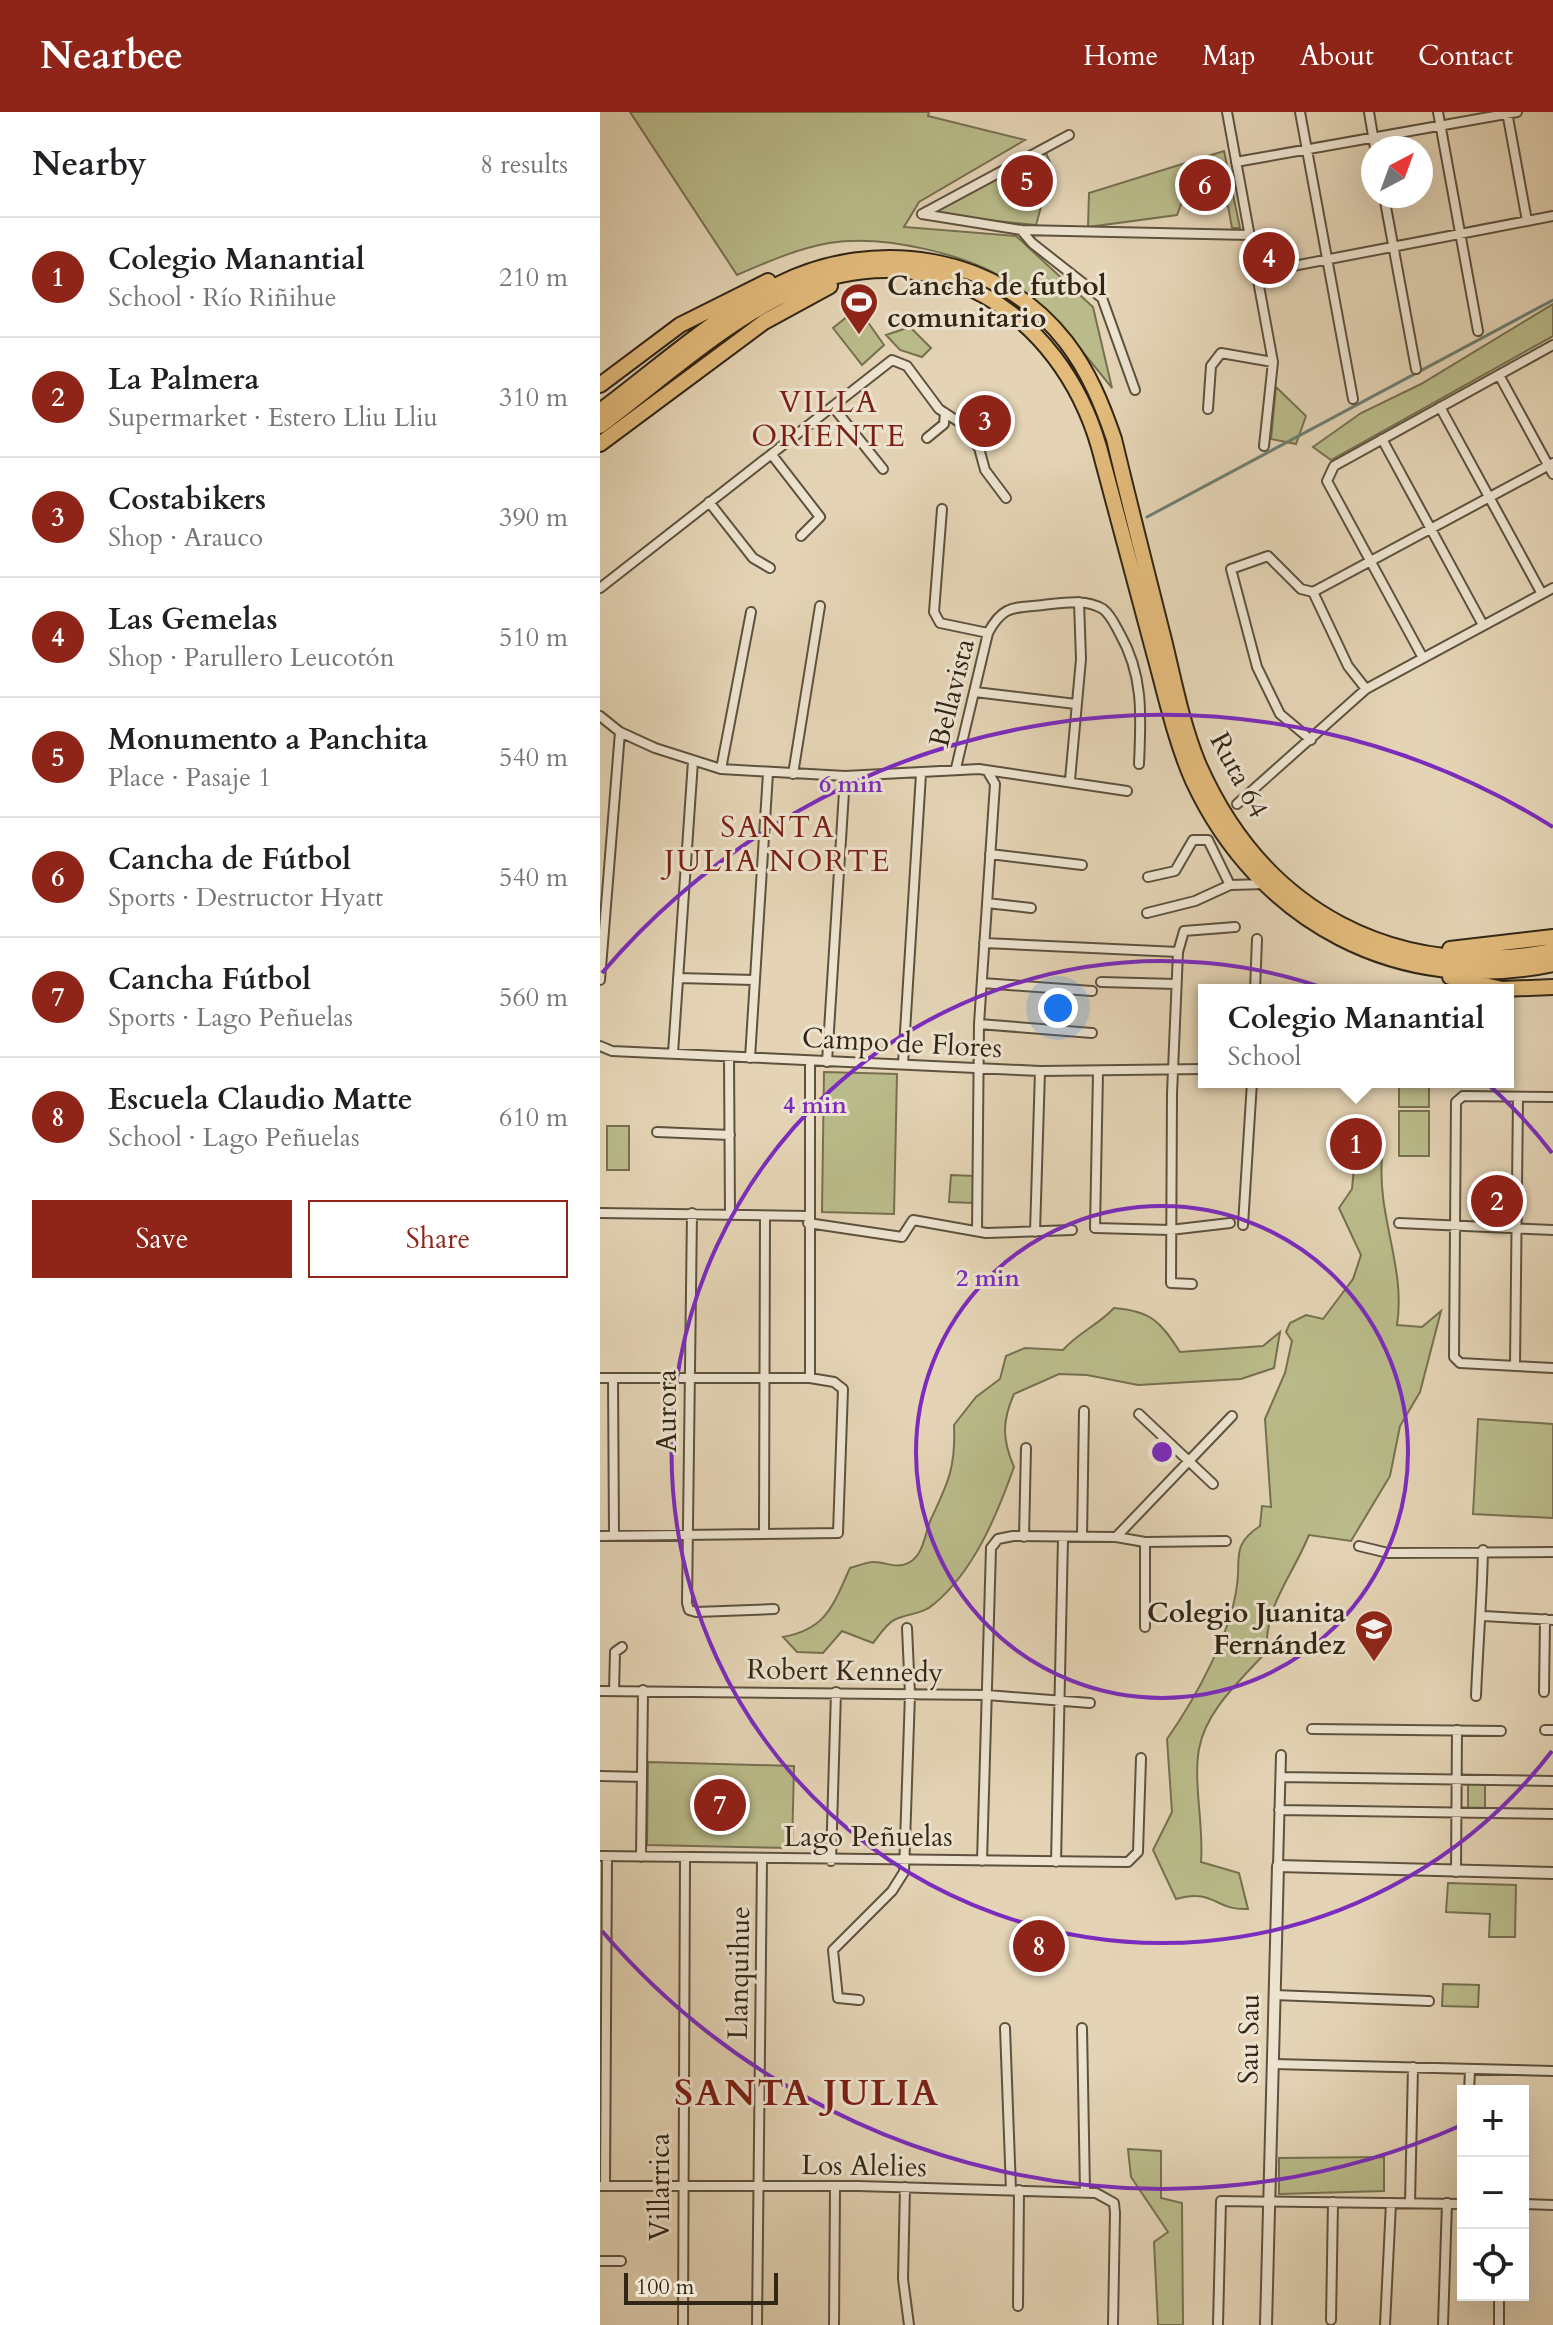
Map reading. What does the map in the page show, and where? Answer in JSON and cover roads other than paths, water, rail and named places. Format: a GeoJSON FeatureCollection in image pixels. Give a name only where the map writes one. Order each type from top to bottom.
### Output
{"type":"FeatureCollection","features":[{"type":"Feature","properties":{"kind":"highway","name":"Ruta 64"},"geometry":{"type":"LineString","coordinates":[[811,270],[855,260],[905,258],[945,264],[979,275],[1018,297],[1053,327],[1080,363],[1099,397],[1114,439],[1189,739],[1217,800],[1254,854],[1299,898],[1351,933],[1408,951],[1485,959],[1553,951]]}},
{"type":"Feature","properties":{"kind":"highway"},"geometry":{"type":"LineString","coordinates":[[600,385],[680,325],[756,285],[811,270]]}},
{"type":"Feature","properties":{"kind":"highway"},"geometry":{"type":"LineString","coordinates":[[600,411],[745,304],[811,270]]}},
{"type":"Feature","properties":{"kind":"highway"},"geometry":{"type":"LineString","coordinates":[[600,426],[772,302],[822,280],[867,271]]}},
{"type":"Feature","properties":{"kind":"highway"},"geometry":{"type":"LineString","coordinates":[[600,444],[781,310],[867,271]]}},
{"type":"Feature","properties":{"kind":"highway","name":"Ruta 64"},"geometry":{"type":"LineString","coordinates":[[867,271],[915,273],[964,285],[998,302],[1035,332],[1062,364],[1082,400],[1185,761],[1225,836],[1266,884],[1301,913],[1339,937],[1380,956],[1423,969],[1493,972],[1553,964]]}},
{"type":"Feature","properties":{"kind":"highway"},"geometry":{"type":"LineString","coordinates":[[1408,951],[1480,948],[1553,937]]}},
{"type":"Feature","properties":{"kind":"highway"},"geometry":{"type":"LineString","coordinates":[[1423,969],[1475,984]]}},
{"type":"Feature","properties":{"kind":"highway"},"geometry":{"type":"LineString","coordinates":[[1514,986],[1553,987]]}},
{"type":"Feature","properties":{"kind":"street"},"geometry":{"type":"LineString","coordinates":[[1227,112],[1273,362],[1264,446]]}},
{"type":"Feature","properties":{"kind":"street"},"geometry":{"type":"LineString","coordinates":[[1300,112],[1353,399]]}},
{"type":"Feature","properties":{"kind":"street"},"geometry":{"type":"LineString","coordinates":[[1369,112],[1373,136]]}},
{"type":"Feature","properties":{"kind":"street"},"geometry":{"type":"LineString","coordinates":[[1438,112],[1478,331]]}},
{"type":"Feature","properties":{"kind":"street"},"geometry":{"type":"LineString","coordinates":[[1384,136],[1510,113],[1527,221]]}},
{"type":"Feature","properties":{"kind":"street"},"geometry":{"type":"LineString","coordinates":[[1069,135],[922,214],[1021,230],[1250,235]]}},
{"type":"Feature","properties":{"kind":"street"},"geometry":{"type":"LineString","coordinates":[[1236,162],[1361,140]]}},
{"type":"Feature","properties":{"kind":"street"},"geometry":{"type":"LineString","coordinates":[[1386,208],[1416,369]]}},
{"type":"Feature","properties":{"kind":"street"},"geometry":{"type":"LineString","coordinates":[[1257,273],[1553,216]]}},
{"type":"Feature","properties":{"kind":"street"},"geometry":{"type":"LineString","coordinates":[[1021,230],[1032,243],[1102,298],[1135,390]]}},
{"type":"Feature","properties":{"kind":"street"},"geometry":{"type":"LineString","coordinates":[[1423,658],[1327,481],[1334,466],[1553,345]]}},
{"type":"Feature","properties":{"kind":"street"},"geometry":{"type":"LineString","coordinates":[[1208,409],[1211,366],[1221,353],[1273,362]]}},
{"type":"Feature","properties":{"kind":"street"},"geometry":{"type":"LineString","coordinates":[[600,588],[888,363],[897,360],[907,366],[945,413],[955,418],[975,442],[985,470],[1006,498]]}},
{"type":"Feature","properties":{"kind":"street"},"geometry":{"type":"LineString","coordinates":[[1311,740],[1280,714],[1257,667],[1231,569],[1268,556],[1301,589],[1313,592],[1551,467],[1499,375]]}},
{"type":"Feature","properties":{"kind":"street"},"geometry":{"type":"LineString","coordinates":[[1440,407],[1542,594]]}},
{"type":"Feature","properties":{"kind":"street"},"geometry":{"type":"LineString","coordinates":[[834,408],[883,469]]}},
{"type":"Feature","properties":{"kind":"street"},"geometry":{"type":"LineString","coordinates":[[927,438],[944,424],[945,413]]}},
{"type":"Feature","properties":{"kind":"street"},"geometry":{"type":"LineString","coordinates":[[1382,439],[1483,625]]}},
{"type":"Feature","properties":{"kind":"street"},"geometry":{"type":"LineString","coordinates":[[772,455],[817,512],[819,521],[801,536]]}},
{"type":"Feature","properties":{"kind":"street"},"geometry":{"type":"LineString","coordinates":[[709,502],[753,558],[770,568]]}},
{"type":"Feature","properties":{"kind":"street"},"geometry":{"type":"LineString","coordinates":[[942,509],[934,612],[940,623],[988,633]]}},
{"type":"Feature","properties":{"kind":"street"},"geometry":{"type":"LineString","coordinates":[[1237,804],[1366,689],[1553,588]]}},
{"type":"Feature","properties":{"kind":"street"},"geometry":{"type":"LineString","coordinates":[[1313,592],[1348,666],[1366,689]]}},
{"type":"Feature","properties":{"kind":"street"},"geometry":{"type":"LineString","coordinates":[[1070,780],[1082,629],[1079,602],[1101,607],[1130,651],[1140,682],[1139,764]]}},
{"type":"Feature","properties":{"kind":"street","name":"Bellavista"},"geometry":{"type":"LineString","coordinates":[[956,768],[988,633],[999,613],[1011,608],[1079,602]]}},
{"type":"Feature","properties":{"kind":"street"},"geometry":{"type":"LineString","coordinates":[[793,774],[820,606]]}},
{"type":"Feature","properties":{"kind":"street"},"geometry":{"type":"LineString","coordinates":[[721,769],[751,612]]}},
{"type":"Feature","properties":{"kind":"street"},"geometry":{"type":"LineString","coordinates":[[975,692],[1076,704]]}},
{"type":"Feature","properties":{"kind":"street"},"geometry":{"type":"LineString","coordinates":[[600,716],[620,732],[721,769],[845,776],[921,774],[956,768],[1070,780],[1127,791]]}},
{"type":"Feature","properties":{"kind":"street"},"geometry":{"type":"LineString","coordinates":[[600,980],[620,732]]}},
{"type":"Feature","properties":{"kind":"street"},"geometry":{"type":"LineString","coordinates":[[673,1053],[693,761]]}},
{"type":"Feature","properties":{"kind":"street"},"geometry":{"type":"LineString","coordinates":[[977,1231],[979,1024],[995,784],[988,772]]}},
{"type":"Feature","properties":{"kind":"street"},"geometry":{"type":"LineString","coordinates":[[750,1058],[768,773]]}},
{"type":"Feature","properties":{"kind":"street"},"geometry":{"type":"LineString","coordinates":[[903,1064],[921,774]]}},
{"type":"Feature","properties":{"kind":"street"},"geometry":{"type":"LineString","coordinates":[[827,1062],[845,776]]}},
{"type":"Feature","properties":{"kind":"street"},"geometry":{"type":"LineString","coordinates":[[1148,877],[1175,871],[1193,840],[1208,840],[1230,885]]}},
{"type":"Feature","properties":{"kind":"street"},"geometry":{"type":"LineString","coordinates":[[990,854],[1082,865]]}},
{"type":"Feature","properties":{"kind":"street"},"geometry":{"type":"LineString","coordinates":[[1147,913],[1195,901],[1230,885],[1266,884]]}},
{"type":"Feature","properties":{"kind":"street"},"geometry":{"type":"LineString","coordinates":[[987,903],[1031,908]]}},
{"type":"Feature","properties":{"kind":"street"},"geometry":{"type":"LineString","coordinates":[[1192,1284],[1171,1283],[1173,1072],[1178,952],[1184,931],[1235,927]]}},
{"type":"Feature","properties":{"kind":"street"},"geometry":{"type":"LineString","coordinates":[[1255,984],[1257,939]]}},
{"type":"Feature","properties":{"kind":"street"},"geometry":{"type":"LineString","coordinates":[[984,943],[1178,952]]}},
{"type":"Feature","properties":{"kind":"street"},"geometry":{"type":"LineString","coordinates":[[678,978],[754,980]]}},
{"type":"Feature","properties":{"kind":"street"},"geometry":{"type":"LineString","coordinates":[[1101,982],[1176,984]]}},
{"type":"Feature","properties":{"kind":"street"},"geometry":{"type":"LineString","coordinates":[[982,983],[1092,991]]}},
{"type":"Feature","properties":{"kind":"street"},"geometry":{"type":"LineString","coordinates":[[979,1024],[1092,1033]]}},
{"type":"Feature","properties":{"kind":"street","name":"Campo de Flores"},"geometry":{"type":"LineString","coordinates":[[600,1046],[612,1051],[1040,1071],[1098,1073],[1198,1070]]}},
{"type":"Feature","properties":{"kind":"street"},"geometry":{"type":"LineString","coordinates":[[729,1057],[730,1214]]}},
{"type":"Feature","properties":{"kind":"street"},"geometry":{"type":"LineString","coordinates":[[810,1061],[810,1378]]}},
{"type":"Feature","properties":{"kind":"street"},"geometry":{"type":"LineString","coordinates":[[1035,1232],[1040,1071]]}},
{"type":"Feature","properties":{"kind":"street"},"geometry":{"type":"LineString","coordinates":[[1098,1073],[1095,1228],[1170,1230],[1230,1223]]}},
{"type":"Feature","properties":{"kind":"street"},"geometry":{"type":"LineString","coordinates":[[1243,1225],[1252,1088]]}},
{"type":"Feature","properties":{"kind":"street"},"geometry":{"type":"LineString","coordinates":[[1553,1097],[1459,1097],[1456,1227],[1456,1362],[1553,1368]]}},
{"type":"Feature","properties":{"kind":"street"},"geometry":{"type":"LineString","coordinates":[[1515,1366],[1518,1098]]}},
{"type":"Feature","properties":{"kind":"street"},"geometry":{"type":"LineString","coordinates":[[657,1132],[730,1135]]}},
{"type":"Feature","properties":{"kind":"street"},"geometry":{"type":"LineString","coordinates":[[600,1213],[765,1216],[808,1220],[902,1237],[913,1220],[977,1231],[1072,1230]]}},
{"type":"Feature","properties":{"kind":"street","name":"Aurora"},"geometry":{"type":"LineString","coordinates":[[692,1213],[689,1610],[774,1609]]}},
{"type":"Feature","properties":{"kind":"street"},"geometry":{"type":"LineString","coordinates":[[764,1533],[765,1216]]}},
{"type":"Feature","properties":{"kind":"street"},"geometry":{"type":"LineString","coordinates":[[1399,1223],[1553,1230]]}},
{"type":"Feature","properties":{"kind":"street"},"geometry":{"type":"LineString","coordinates":[[600,1378],[810,1378],[840,1384],[843,1389],[841,1528],[838,1533],[600,1536]]}},
{"type":"Feature","properties":{"kind":"street"},"geometry":{"type":"LineString","coordinates":[[613,1378],[614,1535]]}},
{"type":"Feature","properties":{"kind":"street"},"geometry":{"type":"LineString","coordinates":[[1082,1537],[1084,1411]]}},
{"type":"Feature","properties":{"kind":"street"},"geometry":{"type":"LineString","coordinates":[[1139,1414],[1213,1484]]}},
{"type":"Feature","properties":{"kind":"street"},"geometry":{"type":"LineString","coordinates":[[1116,1537],[1232,1416]]}},
{"type":"Feature","properties":{"kind":"street"},"geometry":{"type":"LineString","coordinates":[[1024,1537],[1026,1448]]}},
{"type":"Feature","properties":{"kind":"street"},"geometry":{"type":"LineString","coordinates":[[982,1861],[991,1548],[998,1539],[1024,1537],[1116,1537],[1145,1542],[1226,1541]]}},
{"type":"Feature","properties":{"kind":"street"},"geometry":{"type":"LineString","coordinates":[[1056,1862],[1062,1699],[1063,1538]]}},
{"type":"Feature","properties":{"kind":"street"},"geometry":{"type":"LineString","coordinates":[[1145,1542],[1145,1627]]}},
{"type":"Feature","properties":{"kind":"street"},"geometry":{"type":"LineString","coordinates":[[1359,1546],[1388,1553],[1483,1550],[1553,1552]]}},
{"type":"Feature","properties":{"kind":"street"},"geometry":{"type":"LineString","coordinates":[[1476,1696],[1479,1630],[1484,1616],[1483,1550]]}},
{"type":"Feature","properties":{"kind":"street"},"geometry":{"type":"LineString","coordinates":[[1484,1616],[1549,1620],[1544,1692]]}},
{"type":"Feature","properties":{"kind":"street"},"geometry":{"type":"LineString","coordinates":[[859,2000],[838,1998],[833,1950],[900,1881],[906,1861],[910,1694],[907,1628]]}},
{"type":"Feature","properties":{"kind":"street"},"geometry":{"type":"LineString","coordinates":[[614,1691],[612,1663],[615,1652],[622,1647]]}},
{"type":"Feature","properties":{"kind":"street"},"geometry":{"type":"LineString","coordinates":[[641,1857],[643,1690]]}},
{"type":"Feature","properties":{"kind":"street","name":"Robert Kennedy"},"geometry":{"type":"LineString","coordinates":[[600,1691],[987,1695],[1090,1703]]}},
{"type":"Feature","properties":{"kind":"street"},"geometry":{"type":"LineString","coordinates":[[831,1861],[836,1692]]}},
{"type":"Feature","properties":{"kind":"street"},"geometry":{"type":"LineString","coordinates":[[1312,1729],[1501,1731]]}},
{"type":"Feature","properties":{"kind":"street"},"geometry":{"type":"LineString","coordinates":[[1456,1872],[1457,1730]]}},
{"type":"Feature","properties":{"kind":"street","name":"Sau Sau"},"geometry":{"type":"LineString","coordinates":[[1266,2325],[1281,1755]]}},
{"type":"Feature","properties":{"kind":"street","name":"Lago Peñuelas"},"geometry":{"type":"LineString","coordinates":[[604,1856],[762,1861],[1128,1862],[1135,1859],[1141,1758]]}},
{"type":"Feature","properties":{"kind":"street"},"geometry":{"type":"LineString","coordinates":[[600,1776],[642,1777]]}},
{"type":"Feature","properties":{"kind":"street"},"geometry":{"type":"LineString","coordinates":[[1281,1777],[1553,1781]]}},
{"type":"Feature","properties":{"kind":"street"},"geometry":{"type":"LineString","coordinates":[[1279,1810],[1553,1814]]}},
{"type":"Feature","properties":{"kind":"street"},"geometry":{"type":"LineString","coordinates":[[602,2186],[604,1856]]}},
{"type":"Feature","properties":{"kind":"street","name":"Villarrica"},"geometry":{"type":"LineString","coordinates":[[683,2325],[685,1858]]}},
{"type":"Feature","properties":{"kind":"street","name":"Llanquihue"},"geometry":{"type":"LineString","coordinates":[[757,2325],[762,1861]]}},
{"type":"Feature","properties":{"kind":"street"},"geometry":{"type":"LineString","coordinates":[[1278,1866],[1553,1873]]}},
{"type":"Feature","properties":{"kind":"street"},"geometry":{"type":"LineString","coordinates":[[1274,1995],[1429,2001]]}},
{"type":"Feature","properties":{"kind":"street"},"geometry":{"type":"LineString","coordinates":[[1005,2028],[1015,2190],[1018,2306]]}},
{"type":"Feature","properties":{"kind":"street"},"geometry":{"type":"LineString","coordinates":[[1082,2028],[1085,2191],[1107,2196],[1114,2203],[1113,2325]]}},
{"type":"Feature","properties":{"kind":"street"},"geometry":{"type":"LineString","coordinates":[[1273,2064],[1553,2071]]}},
{"type":"Feature","properties":{"kind":"street"},"geometry":{"type":"LineString","coordinates":[[1410,2203],[1413,2067]]}},
{"type":"Feature","properties":{"kind":"street"},"geometry":{"type":"LineString","coordinates":[[1469,2085],[1470,2071]]}},
{"type":"Feature","properties":{"kind":"street","name":"Los Alelies"},"geometry":{"type":"LineString","coordinates":[[602,2186],[1085,2191]]}},
{"type":"Feature","properties":{"kind":"street"},"geometry":{"type":"LineString","coordinates":[[905,2187],[903,2279],[909,2325]]}},
{"type":"Feature","properties":{"kind":"street"},"geometry":{"type":"LineString","coordinates":[[834,2325],[835,2188]]}},
{"type":"Feature","properties":{"kind":"street"},"geometry":{"type":"LineString","coordinates":[[1218,2325],[1221,2201],[1457,2204]]}},
{"type":"Feature","properties":{"kind":"street"},"geometry":{"type":"LineString","coordinates":[[1331,2320],[1333,2202]]}},
{"type":"Feature","properties":{"kind":"street"},"geometry":{"type":"LineString","coordinates":[[1385,2325],[1391,2203]]}},
{"type":"Feature","properties":{"kind":"street"},"geometry":{"type":"LineString","coordinates":[[1443,2325],[1447,2203]]}},
{"type":"Feature","properties":{"kind":"street"},"geometry":{"type":"LineString","coordinates":[[1529,2204],[1553,2205]]}},
{"type":"Feature","properties":{"kind":"street"},"geometry":{"type":"LineString","coordinates":[[600,2261],[621,2261]]}},
{"type":"Feature","properties":{"kind":"street"},"geometry":{"type":"LineString","coordinates":[[1499,2301],[1499,2325]]}},
{"type":"Feature","properties":{"kind":"waterway"},"geometry":{"type":"LineString","coordinates":[[1147,517],[1553,300]]}},
{"type":"Feature","properties":{"kind":"place","name":"Monumento a Panchita"},"geometry":{"type":"Point","coordinates":[1027,181]}},
{"type":"Feature","properties":{"kind":"place","name":"Cancha de Fútbol"},"geometry":{"type":"Point","coordinates":[1205,185]}},
{"type":"Feature","properties":{"kind":"place","name":"Las Gemelas"},"geometry":{"type":"Point","coordinates":[1269,258]}},
{"type":"Feature","properties":{"kind":"place","name":"Cancha de futbol comunitario"},"geometry":{"type":"Point","coordinates":[859,336]}},
{"type":"Feature","properties":{"kind":"place","name":"Costabikers"},"geometry":{"type":"Point","coordinates":[985,421]}},
{"type":"Feature","properties":{"kind":"place","name":"Colegio Manantial"},"geometry":{"type":"Point","coordinates":[1356,1144]}},
{"type":"Feature","properties":{"kind":"place","name":"La Palmera"},"geometry":{"type":"Point","coordinates":[1497,1201]}},
{"type":"Feature","properties":{"kind":"place","name":"Colegio Juanita Fernández"},"geometry":{"type":"Point","coordinates":[1374,1663]}},
{"type":"Feature","properties":{"kind":"place","name":"Cancha Fútbol"},"geometry":{"type":"Point","coordinates":[720,1805]}},
{"type":"Feature","properties":{"kind":"place","name":"Escuela Claudio Matte"},"geometry":{"type":"Point","coordinates":[1039,1946]}},
{"type":"Feature","properties":{"kind":"district","name":"VILLA ORIENTE"},"geometry":{"type":"Point","coordinates":[829,419]}},
{"type":"Feature","properties":{"kind":"district","name":"SANTA JULIA NORTE"},"geometry":{"type":"Point","coordinates":[778,844]}},
{"type":"Feature","properties":{"kind":"district","name":"SANTA JULIA"},"geometry":{"type":"Point","coordinates":[807,2093]}}]}
